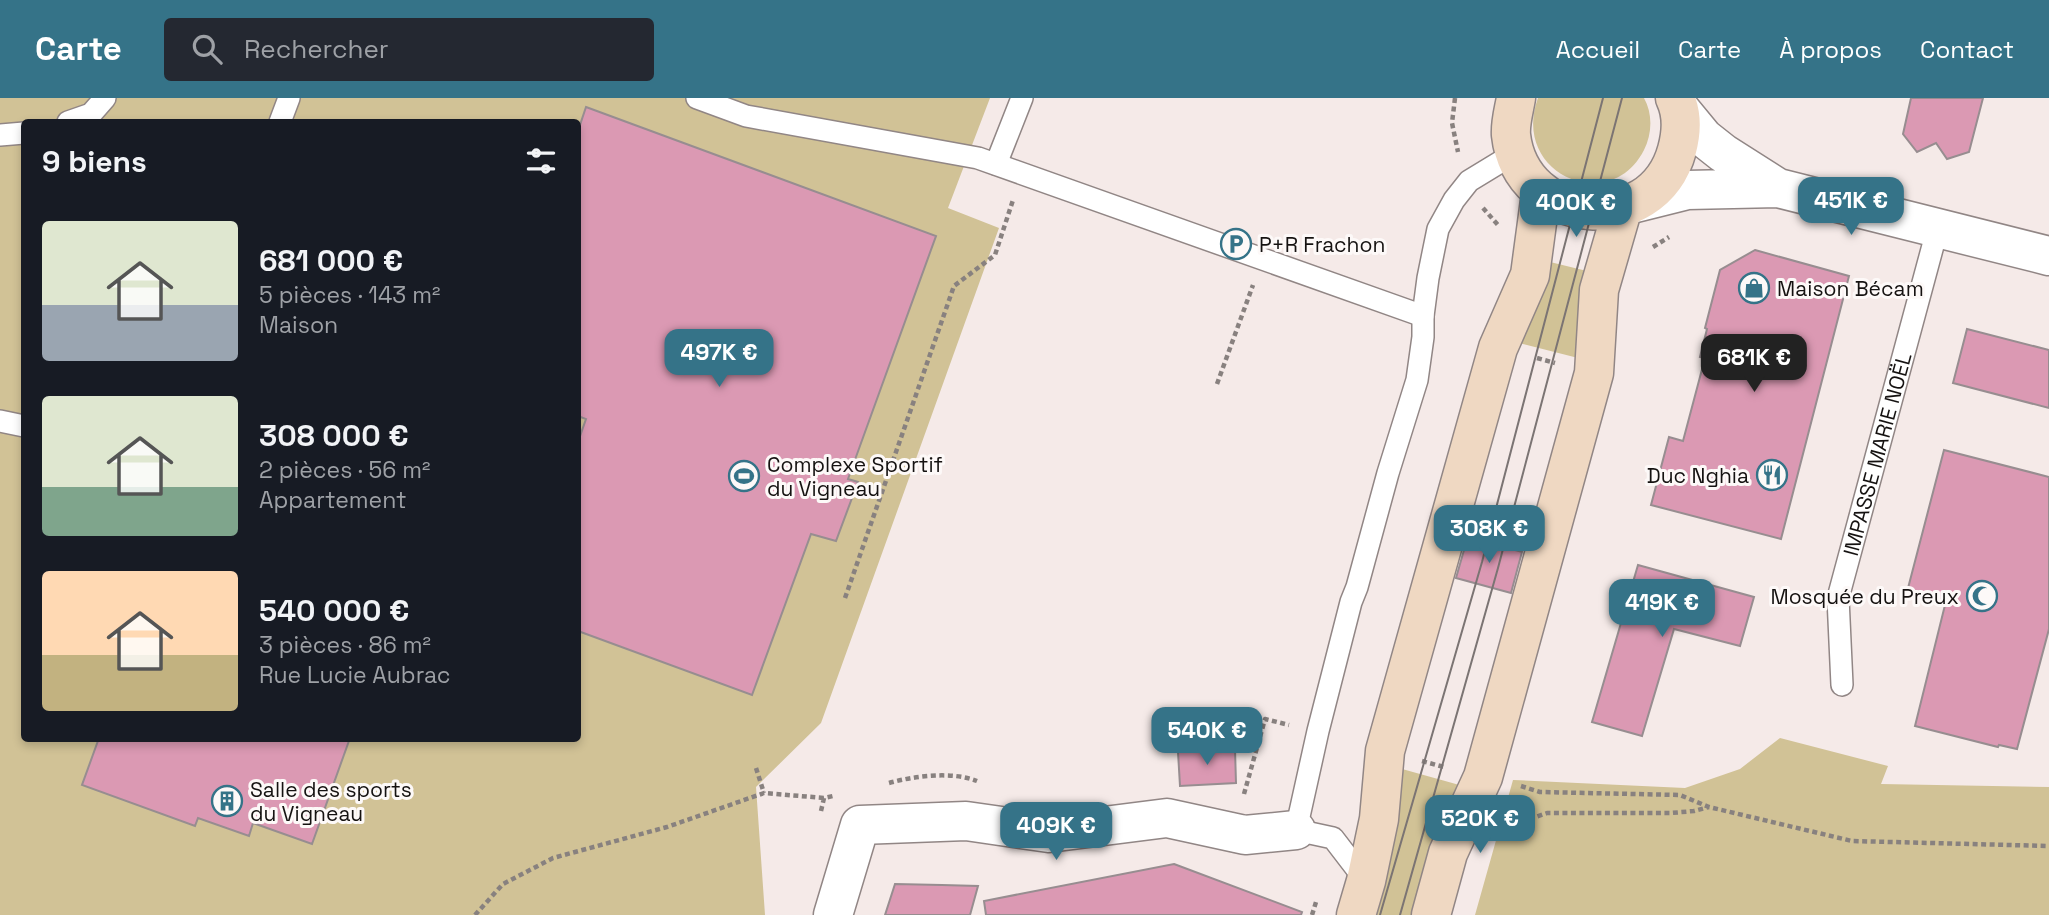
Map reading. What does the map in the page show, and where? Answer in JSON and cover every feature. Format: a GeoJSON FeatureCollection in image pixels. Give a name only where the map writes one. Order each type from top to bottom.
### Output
{"type":"FeatureCollection","features":[{"type":"Feature","properties":{"kind":"street"},"geometry":{"type":"LineString","coordinates":[[1516,98],[1510,131],[1524,174],[1541,192],[1574,209],[1593,212],[1687,190],[1778,188],[2049,256]]}},
{"type":"Feature","properties":{"kind":"street"},"geometry":{"type":"LineString","coordinates":[[1678,103],[1704,138],[1778,188]]}},
{"type":"Feature","properties":{"kind":"street"},"geometry":{"type":"LineString","coordinates":[[1431,915],[1448,853],[1483,778],[1594,373],[1598,290],[1629,205],[1658,185],[1674,161],[1681,134],[1678,103]]}},
{"type":"Feature","properties":{"kind":"street"},"geometry":{"type":"LineString","coordinates":[[1361,898],[1379,819],[1385,751],[1498,348],[1530,275],[1541,192]]}},
{"type":"Feature","properties":{"kind":"street"},"geometry":{"type":"LineString","coordinates":[[833,915],[860,825],[966,821],[1049,833],[1167,818],[1245,835],[1296,830]]}},
{"type":"Feature","properties":{"kind":"lane"},"geometry":{"type":"LineString","coordinates":[[77,119],[91,114],[105,98]]}},
{"type":"Feature","properties":{"kind":"lane"},"geometry":{"type":"LineString","coordinates":[[281,119],[289,98]]}},
{"type":"Feature","properties":{"kind":"lane"},"geometry":{"type":"LineString","coordinates":[[697,98],[746,116],[978,158],[1423,316]]}},
{"type":"Feature","properties":{"kind":"lane"},"geometry":{"type":"LineString","coordinates":[[996,164],[1022,98]]}},
{"type":"Feature","properties":{"kind":"lane"},"geometry":{"type":"LineString","coordinates":[[0,135],[21,133]]}},
{"type":"Feature","properties":{"kind":"lane"},"geometry":{"type":"LineString","coordinates":[[1361,898],[1333,838],[1296,830],[1351,602],[1417,380],[1423,316],[1438,229],[1454,200],[1469,181],[1515,153]]}},
{"type":"Feature","properties":{"kind":"lane","name":"IMPASSE MARIE NOËL"},"geometry":{"type":"LineString","coordinates":[[1842,685],[1838,598],[1938,227]]}},
{"type":"Feature","properties":{"kind":"lane"},"geometry":{"type":"LineString","coordinates":[[0,421],[21,425]]}},
{"type":"Feature","properties":{"kind":"path"},"geometry":{"type":"LineString","coordinates":[[1455,98],[1452,122],[1455,145]]}},
{"type":"Feature","properties":{"kind":"path"},"geometry":{"type":"LineString","coordinates":[[845,598],[954,286],[995,255],[1023,173]]}},
{"type":"Feature","properties":{"kind":"path"},"geometry":{"type":"LineString","coordinates":[[1484,210],[1506,231]]}},
{"type":"Feature","properties":{"kind":"path"},"geometry":{"type":"LineString","coordinates":[[1217,384],[1262,258]]}},
{"type":"Feature","properties":{"kind":"path"},"geometry":{"type":"LineString","coordinates":[[1498,348],[1594,373]]}},
{"type":"Feature","properties":{"kind":"path"},"geometry":{"type":"LineString","coordinates":[[1385,751],[1483,778]]}},
{"type":"Feature","properties":{"kind":"path"},"geometry":{"type":"LineString","coordinates":[[756,768],[764,793]]}},
{"type":"Feature","properties":{"kind":"path"},"geometry":{"type":"LineString","coordinates":[[1540,792],[1680,795],[1709,807],[1852,841],[2049,846]]}},
{"type":"Feature","properties":{"kind":"path"},"geometry":{"type":"LineString","coordinates":[[475,915],[503,884],[553,858],[667,827],[764,793],[824,798]]}},
{"type":"Feature","properties":{"kind":"path"},"geometry":{"type":"LineString","coordinates":[[1498,837],[1527,820],[1547,813],[1671,813],[1709,807]]}},
{"type":"Feature","properties":{"kind":"shaded area","name":"Complexe Sportif du Vigneau"},"geometry":{"type":"Polygon","coordinates":[[[0,98],[990,98],[948,208],[999,228],[821,723],[756,787],[765,915],[0,915],[0,98]]]}},
{"type":"Feature","properties":{"kind":"shaded area"},"geometry":{"type":"Polygon","coordinates":[[[1538,98],[1644,98],[1650,124],[1644,150],[1629,170],[1609,181],[1588,183],[1568,178],[1550,166],[1538,148],[1533,125],[1538,98]]]}},
{"type":"Feature","properties":{"kind":"shaded area"},"geometry":{"type":"Polygon","coordinates":[[[1546,261],[1591,272],[1582,359],[1511,341],[1546,261]]]}},
{"type":"Feature","properties":{"kind":"shaded area"},"geometry":{"type":"Polygon","coordinates":[[[1780,738],[1888,766],[1881,784],[2049,787],[2049,915],[1475,915],[1513,780],[1685,788],[1740,769],[1780,738]]]}},
{"type":"Feature","properties":{"kind":"shaded area"},"geometry":{"type":"Polygon","coordinates":[[[1395,767],[1463,786],[1416,915],[1365,915],[1395,767]]]}},
{"type":"Feature","properties":{"kind":"building"},"geometry":{"type":"Polygon","coordinates":[[[1911,98],[1983,98],[1969,152],[1947,159],[1936,143],[1917,152],[1903,134],[1911,98]]]}},
{"type":"Feature","properties":{"kind":"building","name":"Complexe Sportif du Vigneau"},"geometry":{"type":"Polygon","coordinates":[[[586,107],[936,236],[848,479],[858,482],[836,541],[811,534],[752,695],[581,632],[581,433],[586,419],[581,417],[581,122],[586,107]]]}},
{"type":"Feature","properties":{"kind":"building"},"geometry":{"type":"Polygon","coordinates":[[[1755,250],[1849,276],[1781,539],[1651,505],[1669,437],[1683,441],[1705,358],[1700,357],[1720,270],[1755,250]]]}},
{"type":"Feature","properties":{"kind":"building"},"geometry":{"type":"Polygon","coordinates":[[[1967,329],[2049,350],[2049,408],[1953,383],[1967,329]]]}},
{"type":"Feature","properties":{"kind":"building","name":"Mosquée du Preux"},"geometry":{"type":"Polygon","coordinates":[[[1944,450],[2049,477],[2049,629],[2017,749],[1998,747],[1915,726],[1946,601],[1907,592],[1944,450]]]}},
{"type":"Feature","properties":{"kind":"building"},"geometry":{"type":"Polygon","coordinates":[[[1468,536],[1522,552],[1511,593],[1456,578],[1468,536]]]}},
{"type":"Feature","properties":{"kind":"building"},"geometry":{"type":"Polygon","coordinates":[[[1638,565],[1754,597],[1740,646],[1674,629],[1642,736],[1592,722],[1638,565]]]}},
{"type":"Feature","properties":{"kind":"building","name":"Salle des sports du Vigneau"},"geometry":{"type":"Polygon","coordinates":[[[98,742],[349,742],[312,844],[253,823],[249,836],[198,818],[195,826],[82,785],[98,742]]]}},
{"type":"Feature","properties":{"kind":"building"},"geometry":{"type":"Polygon","coordinates":[[[1235,749],[1236,783],[1180,786],[1178,752],[1235,749]]]}},
{"type":"Feature","properties":{"kind":"building"},"geometry":{"type":"Polygon","coordinates":[[[1174,864],[1302,912],[1301,915],[986,915],[984,901],[1174,864]]]}},
{"type":"Feature","properties":{"kind":"building"},"geometry":{"type":"Polygon","coordinates":[[[895,884],[978,886],[970,915],[885,915],[895,884]]]}},
{"type":"Feature","properties":{"kind":"tram line"},"geometry":{"type":"LineString","coordinates":[[1380,915],[1482,562],[1603,98]]}},
{"type":"Feature","properties":{"kind":"tram line"},"geometry":{"type":"LineString","coordinates":[[1400,915],[1498,568],[1622,98]]}},
{"type":"Feature","properties":{"kind":"place","name":"P+R Frachon"},"geometry":{"type":"Point","coordinates":[1236,244]}},
{"type":"Feature","properties":{"kind":"place","name":"Maison Bécam"},"geometry":{"type":"Point","coordinates":[1754,288]}},
{"type":"Feature","properties":{"kind":"place","name":"Duc Nghia"},"geometry":{"type":"Point","coordinates":[1772,475]}},
{"type":"Feature","properties":{"kind":"place","name":"Complexe Sportif du Vigneau"},"geometry":{"type":"Point","coordinates":[744,476]}},
{"type":"Feature","properties":{"kind":"place","name":"Mosquée du Preux"},"geometry":{"type":"Point","coordinates":[1982,596]}},
{"type":"Feature","properties":{"kind":"place","name":"Salle des sports du Vigneau"},"geometry":{"type":"Point","coordinates":[227,801]}}]}
